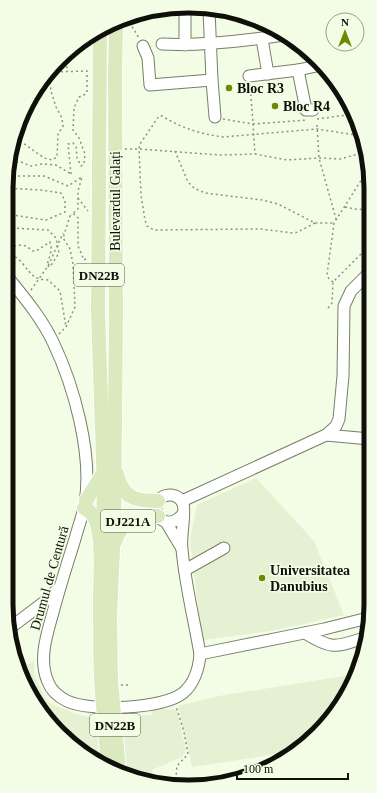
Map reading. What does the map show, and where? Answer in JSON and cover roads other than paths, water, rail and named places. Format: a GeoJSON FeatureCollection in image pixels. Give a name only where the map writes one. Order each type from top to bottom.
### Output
{"type":"FeatureCollection","features":[{"type":"Feature","properties":{"kind":"main road","name":"Bulevardul Galați"},"geometry":{"type":"LineString","coordinates":[[107,548],[114,500],[116,313],[116,29]]}},
{"type":"Feature","properties":{"kind":"main road","name":"Bulevardul Galați"},"geometry":{"type":"LineString","coordinates":[[98,39],[100,76],[98,312],[104,488],[103,526],[107,548]]}},
{"type":"Feature","properties":{"kind":"main road"},"geometry":{"type":"LineString","coordinates":[[100,76],[115,76]]}},
{"type":"Feature","properties":{"kind":"main road","name":"DJ221A"},"geometry":{"type":"LineString","coordinates":[[114,460],[118,478],[124,491],[131,497],[139,500],[158,501]]}},
{"type":"Feature","properties":{"kind":"main road"},"geometry":{"type":"LineString","coordinates":[[103,473],[85,504],[95,518],[107,548]]}},
{"type":"Feature","properties":{"kind":"main road","name":"DJ221A"},"geometry":{"type":"LineString","coordinates":[[107,548],[129,520],[137,517],[162,519]]}},
{"type":"Feature","properties":{"kind":"main road","name":"DN22B"},"geometry":{"type":"LineString","coordinates":[[107,548],[100,638],[111,682],[119,766]]}},
{"type":"Feature","properties":{"kind":"main road","name":"DN22B"},"geometry":{"type":"LineString","coordinates":[[108,760],[111,682]]}},
{"type":"Feature","properties":{"kind":"street"},"geometry":{"type":"LineString","coordinates":[[185,13],[185,45]]}},
{"type":"Feature","properties":{"kind":"street"},"geometry":{"type":"LineString","coordinates":[[209,15],[215,117]]}},
{"type":"Feature","properties":{"kind":"street"},"geometry":{"type":"LineString","coordinates":[[162,44],[185,45],[275,37]]}},
{"type":"Feature","properties":{"kind":"street"},"geometry":{"type":"LineString","coordinates":[[262,39],[268,74]]}},
{"type":"Feature","properties":{"kind":"street"},"geometry":{"type":"LineString","coordinates":[[143,46],[148,58],[150,85],[212,80]]}},
{"type":"Feature","properties":{"kind":"street"},"geometry":{"type":"LineString","coordinates":[[249,76],[315,66]]}},
{"type":"Feature","properties":{"kind":"street"},"geometry":{"type":"LineString","coordinates":[[298,70],[306,110],[313,116]]}},
{"type":"Feature","properties":{"kind":"street"},"geometry":{"type":"LineString","coordinates":[[182,501],[326,435],[336,426],[339,419],[341,406],[343,376],[344,306],[350,291],[364,278]]}},
{"type":"Feature","properties":{"kind":"street","name":"Drumul de Centură"},"geometry":{"type":"LineString","coordinates":[[13,284],[39,318],[53,342],[72,390],[83,439],[86,467],[85,504],[60,587],[43,662],[46,678],[54,691],[67,701],[87,707],[145,705],[172,699],[183,694],[190,685],[198,667],[200,654],[182,548],[182,501]]}},
{"type":"Feature","properties":{"kind":"street"},"geometry":{"type":"LineString","coordinates":[[326,435],[364,438]]}},
{"type":"Feature","properties":{"kind":"street","name":"DJ221A"},"geometry":{"type":"LineString","coordinates":[[182,501],[178,497],[167,495],[158,501],[156,511],[162,519],[173,522],[179,519],[183,514]]}},
{"type":"Feature","properties":{"kind":"street","name":"Drumul de Centură"},"geometry":{"type":"LineString","coordinates":[[162,519],[182,548]]}},
{"type":"Feature","properties":{"kind":"street"},"geometry":{"type":"LineString","coordinates":[[185,570],[224,548]]}},
{"type":"Feature","properties":{"kind":"street"},"geometry":{"type":"LineString","coordinates":[[15,625],[43,603],[60,587]]}},
{"type":"Feature","properties":{"kind":"street"},"geometry":{"type":"LineString","coordinates":[[200,654],[305,633],[363,619]]}},
{"type":"Feature","properties":{"kind":"street"},"geometry":{"type":"LineString","coordinates":[[305,633],[325,644],[339,646],[361,639]]}},
{"type":"Feature","properties":{"kind":"place","name":"Bloc R3"},"geometry":{"type":"Point","coordinates":[229,88]}},
{"type":"Feature","properties":{"kind":"place","name":"Bloc R4"},"geometry":{"type":"Point","coordinates":[275,106]}},
{"type":"Feature","properties":{"kind":"place","name":"Universitatea Danubius"},"geometry":{"type":"Point","coordinates":[262,578]}}]}
